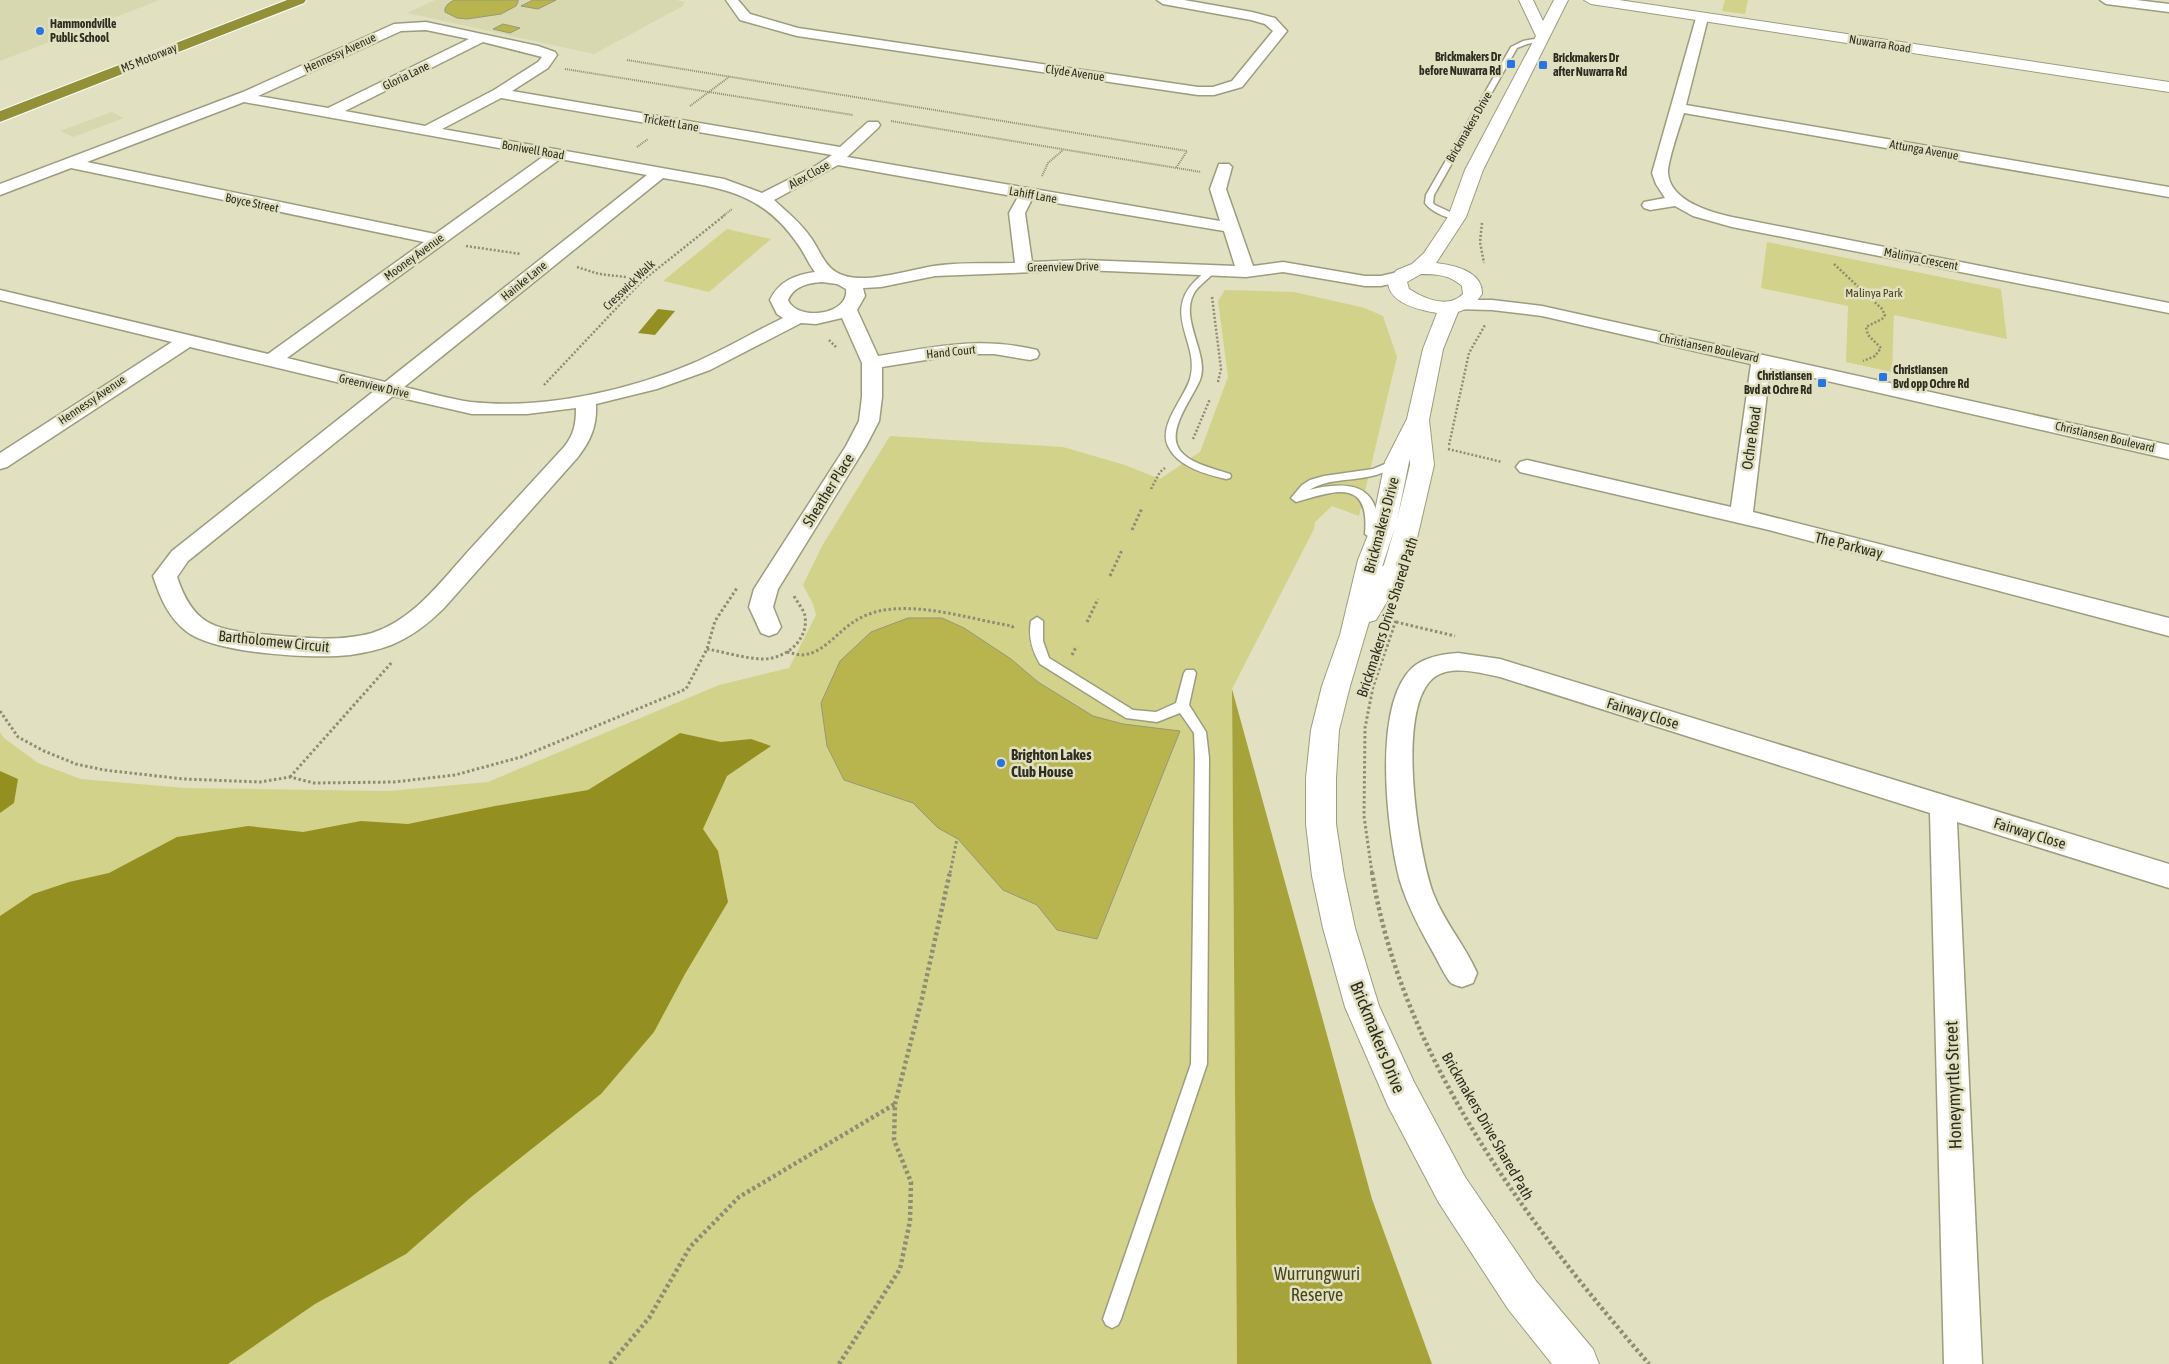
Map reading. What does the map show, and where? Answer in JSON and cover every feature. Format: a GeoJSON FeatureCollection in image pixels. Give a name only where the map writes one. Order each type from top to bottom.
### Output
{"type":"FeatureCollection","features":[{"type":"Feature","properties":{"kind":"highway","name":"M5 Motorway"},"geometry":{"type":"LineString","coordinates":[[0,117],[299,0]]}},
{"type":"Feature","properties":{"kind":"street","name":"Clyde Avenue"},"geometry":{"type":"LineString","coordinates":[[732,0],[745,17],[797,32],[1198,91],[1226,89],[1237,84],[1280,31],[1270,21],[1163,0]]}},
{"type":"Feature","properties":{"kind":"street"},"geometry":{"type":"LineString","coordinates":[[1526,0],[1542,38]]}},
{"type":"Feature","properties":{"kind":"street","name":"Brickmakers Drive"},"geometry":{"type":"LineString","coordinates":[[1410,272],[1431,257],[1457,218],[1474,170],[1561,0]]}},
{"type":"Feature","properties":{"kind":"street","name":"Nuwarra Road"},"geometry":{"type":"LineString","coordinates":[[1591,0],[2169,87]]}},
{"type":"Feature","properties":{"kind":"street"},"geometry":{"type":"LineString","coordinates":[[2106,0],[2169,8]]}},
{"type":"Feature","properties":{"kind":"street"},"geometry":{"type":"LineString","coordinates":[[1677,201],[1665,186],[1660,173],[1702,18]]}},
{"type":"Feature","properties":{"kind":"street","name":"Hennessy Avenue"},"geometry":{"type":"LineString","coordinates":[[0,190],[242,97],[399,27],[426,26],[538,50],[550,55],[544,65],[499,93],[426,131]]}},
{"type":"Feature","properties":{"kind":"street","name":"Gloria Lane"},"geometry":{"type":"LineString","coordinates":[[330,113],[481,38]]}},
{"type":"Feature","properties":{"kind":"street","name":"Trickett Lane"},"geometry":{"type":"LineString","coordinates":[[499,93],[839,156]]}},
{"type":"Feature","properties":{"kind":"street","name":"Boniwell Road"},"geometry":{"type":"LineString","coordinates":[[242,97],[724,184],[758,197],[790,223],[805,241],[821,268],[846,292]]}},
{"type":"Feature","properties":{"kind":"street","name":"Attunga Avenue"},"geometry":{"type":"LineString","coordinates":[[1679,108],[2169,192]]}},
{"type":"Feature","properties":{"kind":"street","name":"Alex Close"},"geometry":{"type":"LineString","coordinates":[[758,197],[839,156],[873,125]]}},
{"type":"Feature","properties":{"kind":"street","name":"Mooney Avenue"},"geometry":{"type":"LineString","coordinates":[[272,360],[557,154]]}},
{"type":"Feature","properties":{"kind":"street","name":"Lahiff Lane"},"geometry":{"type":"LineString","coordinates":[[839,156],[1028,194],[1232,227]]}},
{"type":"Feature","properties":{"kind":"street","name":"Boyce Street"},"geometry":{"type":"LineString","coordinates":[[68,163],[438,240]]}},
{"type":"Feature","properties":{"kind":"street"},"geometry":{"type":"LineString","coordinates":[[1224,168],[1218,189],[1246,272]]}},
{"type":"Feature","properties":{"kind":"street","name":"Hainke Lane"},"geometry":{"type":"LineString","coordinates":[[388,389],[660,172]]}},
{"type":"Feature","properties":{"kind":"street"},"geometry":{"type":"LineString","coordinates":[[1024,268],[1017,212],[1028,194]]}},
{"type":"Feature","properties":{"kind":"street"},"geometry":{"type":"LineString","coordinates":[[1650,205],[1677,201]]}},
{"type":"Feature","properties":{"kind":"street","name":"Malinya Crescent"},"geometry":{"type":"LineString","coordinates":[[1677,201],[1709,216],[1732,222],[2169,308]]}},
{"type":"Feature","properties":{"kind":"street","name":"Brickmakers Drive"},"geometry":{"type":"LineString","coordinates":[[1457,218],[1458,250],[1467,281],[1473,290],[1472,296],[1468,302],[1455,306],[1433,349],[1418,419],[1397,462],[1384,525],[1371,560],[1353,636],[1336,686],[1325,730],[1321,778],[1321,824],[1328,876],[1339,928],[1362,1007],[1401,1094],[1452,1190],[1522,1295],[1578,1364]]}},
{"type":"Feature","properties":{"kind":"street"},"geometry":{"type":"LineString","coordinates":[[793,284],[802,264],[805,241]]}},
{"type":"Feature","properties":{"kind":"street","name":"Greenview Drive"},"geometry":{"type":"LineString","coordinates":[[1,296],[471,408],[516,409],[586,400],[662,380],[703,365],[803,318],[829,317],[846,292],[881,282],[935,272],[1124,266],[1246,272],[1283,267],[1365,281],[1381,281],[1410,272]]}},
{"type":"Feature","properties":{"kind":"street"},"geometry":{"type":"LineString","coordinates":[[1433,349],[1409,299],[1398,286],[1410,272],[1444,270],[1467,281]]}},
{"type":"Feature","properties":{"kind":"street","name":"Greenview Drive"},"geometry":{"type":"LineString","coordinates":[[1246,272],[1262,277],[1302,281],[1359,293],[1409,299]]}},
{"type":"Feature","properties":{"kind":"street"},"geometry":{"type":"LineString","coordinates":[[793,284],[812,278],[846,292]]}},
{"type":"Feature","properties":{"kind":"street","name":"Christiansen Boulevard"},"geometry":{"type":"LineString","coordinates":[[1467,281],[1542,311]]}},
{"type":"Feature","properties":{"kind":"street","name":"Greenview Drive"},"geometry":{"type":"LineString","coordinates":[[745,344],[780,305],[778,300],[781,294],[793,284]]}},
{"type":"Feature","properties":{"kind":"street","name":"Sheather Place"},"geometry":{"type":"LineString","coordinates":[[768,627],[761,607],[766,589],[856,446],[869,421],[872,397],[867,355],[846,292]]}},
{"type":"Feature","properties":{"kind":"street"},"geometry":{"type":"LineString","coordinates":[[1409,299],[1431,307],[1455,306]]}},
{"type":"Feature","properties":{"kind":"street"},"geometry":{"type":"LineString","coordinates":[[780,305],[789,314],[844,333],[867,355]]}},
{"type":"Feature","properties":{"kind":"street","name":"Christiansen Boulevard"},"geometry":{"type":"LineString","coordinates":[[1455,306],[1492,305],[1542,311],[2169,452]]}},
{"type":"Feature","properties":{"kind":"street","name":"Hennessy Avenue"},"geometry":{"type":"LineString","coordinates":[[0,462],[186,340]]}},
{"type":"Feature","properties":{"kind":"street","name":"Hand Court"},"geometry":{"type":"LineString","coordinates":[[867,355],[963,348],[994,348],[1030,354]]}},
{"type":"Feature","properties":{"kind":"street","name":"Ochre Road"},"geometry":{"type":"LineString","coordinates":[[1741,517],[1762,360]]}},
{"type":"Feature","properties":{"kind":"street","name":"Bartholomew Circuit"},"geometry":{"type":"LineString","coordinates":[[388,389],[180,556],[165,576],[170,594],[179,610],[193,626],[212,635],[246,642],[299,646],[342,647],[382,639],[392,634],[420,617],[582,439],[587,424],[586,400]]}},
{"type":"Feature","properties":{"kind":"street","name":"Brickmakers Drive"},"geometry":{"type":"LineString","coordinates":[[1353,636],[1396,565],[1406,534],[1422,465],[1418,419]]}},
{"type":"Feature","properties":{"kind":"street","name":"The Parkway"},"geometry":{"type":"LineString","coordinates":[[1527,468],[1594,481],[1741,517],[2169,627]]}},
{"type":"Feature","properties":{"kind":"street","name":"Fairway Close"},"geometry":{"type":"LineString","coordinates":[[1462,973],[1438,934],[1415,883],[1403,830],[1400,779],[1402,725],[1410,687],[1420,674],[1434,665],[1456,662],[1500,668],[2169,876]]}},
{"type":"Feature","properties":{"kind":"street","name":"Honeymyrtle Street"},"geometry":{"type":"LineString","coordinates":[[1943,806],[1963,1364]]}},
{"type":"Feature","properties":{"kind":"lane","name":"Brickmakers Drive"},"geometry":{"type":"LineString","coordinates":[[1457,218],[1432,207],[1429,203],[1430,196],[1514,47],[1542,38]]}},
{"type":"Feature","properties":{"kind":"lane"},"geometry":{"type":"LineString","coordinates":[[1211,271],[1189,293],[1186,308],[1191,344],[1197,362],[1196,377],[1179,411],[1172,431],[1171,443],[1177,454],[1186,462],[1226,476]]}},
{"type":"Feature","properties":{"kind":"lane"},"geometry":{"type":"LineString","coordinates":[[1371,560],[1370,540],[1374,519],[1369,500],[1361,494],[1337,488],[1323,489],[1296,498],[1304,487],[1315,481],[1377,472],[1397,462]]}},
{"type":"Feature","properties":{"kind":"lane"},"geometry":{"type":"LineString","coordinates":[[1037,621],[1038,650],[1044,661],[1131,716],[1157,717],[1182,706]]}},
{"type":"Feature","properties":{"kind":"lane"},"geometry":{"type":"LineString","coordinates":[[1112,1319],[1199,1064],[1202,758],[1200,732],[1182,706],[1190,673]]}},
{"type":"Feature","properties":{"kind":"path"},"geometry":{"type":"LineString","coordinates":[[626,60],[1187,151],[1176,168]]}},
{"type":"Feature","properties":{"kind":"path"},"geometry":{"type":"LineString","coordinates":[[686,110],[729,76]]}},
{"type":"Feature","properties":{"kind":"path"},"geometry":{"type":"LineString","coordinates":[[635,148],[651,137]]}},
{"type":"Feature","properties":{"kind":"path"},"geometry":{"type":"LineString","coordinates":[[1028,194],[1044,173],[1048,163],[1063,150]]}},
{"type":"Feature","properties":{"kind":"path","name":"Cresswick Walk"},"geometry":{"type":"LineString","coordinates":[[542,407],[540,394],[542,387],[645,279],[732,209],[758,197]]}},
{"type":"Feature","properties":{"kind":"path"},"geometry":{"type":"LineString","coordinates":[[1483,220],[1480,248],[1483,262],[1488,270]]}},
{"type":"Feature","properties":{"kind":"path"},"geometry":{"type":"LineString","coordinates":[[461,245],[528,256]]}},
{"type":"Feature","properties":{"kind":"path"},"geometry":{"type":"LineString","coordinates":[[1831,263],[1841,269],[1847,278],[1882,309],[1885,315],[1882,319],[1865,329],[1879,345],[1880,350],[1875,356],[1859,364]]}},
{"type":"Feature","properties":{"kind":"path"},"geometry":{"type":"LineString","coordinates":[[574,266],[599,274],[645,279]]}},
{"type":"Feature","properties":{"kind":"path"},"geometry":{"type":"LineString","coordinates":[[1215,293],[1211,298],[1221,369],[1215,389]]}},
{"type":"Feature","properties":{"kind":"path"},"geometry":{"type":"LineString","coordinates":[[1445,459],[1469,353],[1490,317]]}},
{"type":"Feature","properties":{"kind":"path"},"geometry":{"type":"LineString","coordinates":[[829,340],[837,348]]}},
{"type":"Feature","properties":{"kind":"path"},"geometry":{"type":"LineString","coordinates":[[1190,447],[1211,397]]}},
{"type":"Feature","properties":{"kind":"path"},"geometry":{"type":"LineString","coordinates":[[1448,449],[1527,468]]}},
{"type":"Feature","properties":{"kind":"path"},"geometry":{"type":"LineString","coordinates":[[1151,490],[1160,472]]}},
{"type":"Feature","properties":{"kind":"path"},"geometry":{"type":"LineString","coordinates":[[1132,530],[1142,508]]}},
{"type":"Feature","properties":{"kind":"path"},"geometry":{"type":"LineString","coordinates":[[1110,576],[1122,550]]}},
{"type":"Feature","properties":{"kind":"path"},"geometry":{"type":"LineString","coordinates":[[0,711],[18,737],[44,751],[76,764],[104,770],[184,779],[260,782],[290,777],[314,783],[368,784],[469,772],[521,757],[686,689],[707,650],[715,621],[742,581]]}},
{"type":"Feature","properties":{"kind":"path"},"geometry":{"type":"LineString","coordinates":[[1088,622],[1098,599]]}},
{"type":"Feature","properties":{"kind":"path"},"geometry":{"type":"LineString","coordinates":[[787,651],[802,655],[812,653],[824,646],[853,622],[868,614],[886,610],[940,611],[980,621],[1012,626],[1017,632]]}},
{"type":"Feature","properties":{"kind":"path","name":"Brickmakers Drive Shared Path"},"geometry":{"type":"LineString","coordinates":[[1399,614],[1374,682],[1365,727],[1362,782],[1365,836],[1374,894],[1389,950],[1418,1022],[1450,1089],[1520,1207],[1604,1316],[1648,1364]]}},
{"type":"Feature","properties":{"kind":"path"},"geometry":{"type":"LineString","coordinates":[[1396,622],[1463,638],[1467,663]]}},
{"type":"Feature","properties":{"kind":"path"},"geometry":{"type":"LineString","coordinates":[[290,777],[387,670],[395,658],[392,634]]}},
{"type":"Feature","properties":{"kind":"path"},"geometry":{"type":"LineString","coordinates":[[840,1364],[900,1269],[910,1221],[911,1182],[894,1140],[896,1104],[922,998],[957,839]]}},
{"type":"Feature","properties":{"kind":"path"},"geometry":{"type":"LineString","coordinates":[[610,1364],[649,1318],[690,1247],[738,1197],[896,1104]]}},
{"type":"Feature","properties":{"kind":"shaded area","name":"Hammondville Public School"},"geometry":{"type":"Polygon","coordinates":[[[0,0],[160,0],[0,61],[0,0]]]}},
{"type":"Feature","properties":{"kind":"shaded area"},"geometry":{"type":"Polygon","coordinates":[[[435,0],[676,0],[685,2],[683,6],[594,54],[407,13],[435,0]]]}},
{"type":"Feature","properties":{"kind":"shaded area"},"geometry":{"type":"Polygon","coordinates":[[[112,112],[124,118],[73,137],[60,131],[112,112]]]}},
{"type":"Feature","properties":{"kind":"shaded area"},"geometry":{"type":"Polygon","coordinates":[[[658,309],[675,311],[655,335],[638,333],[658,309]]]}},
{"type":"Feature","properties":{"kind":"shaded area"},"geometry":{"type":"Polygon","coordinates":[[[680,733],[721,742],[751,739],[771,746],[727,776],[703,829],[718,851],[728,902],[685,974],[654,1032],[601,1094],[470,1198],[406,1254],[315,1304],[228,1364],[0,1364],[0,916],[33,894],[69,882],[109,873],[177,837],[248,826],[303,832],[361,821],[408,824],[495,806],[588,790],[680,733]]]}},
{"type":"Feature","properties":{"kind":"shaded area"},"geometry":{"type":"Polygon","coordinates":[[[0,771],[18,779],[14,803],[0,813],[0,771]]]}},
{"type":"Feature","properties":{"kind":"green space"},"geometry":{"type":"Polygon","coordinates":[[[1725,0],[1748,0],[1745,14],[1722,11],[1725,0]]]}},
{"type":"Feature","properties":{"kind":"green space"},"geometry":{"type":"Polygon","coordinates":[[[727,229],[771,239],[709,292],[663,281],[727,229]]]}},
{"type":"Feature","properties":{"kind":"green space","name":"Malinya Park"},"geometry":{"type":"Polygon","coordinates":[[[1767,242],[2001,289],[2007,339],[1894,315],[1892,372],[1846,362],[1848,306],[1761,288],[1767,242]]]}},
{"type":"Feature","properties":{"kind":"green space"},"geometry":{"type":"Polygon","coordinates":[[[1225,290],[1294,292],[1365,308],[1383,316],[1397,357],[1359,516],[1332,506],[1315,522],[1314,529],[1232,689],[1237,1364],[0,1364],[0,732],[4,738],[38,763],[81,779],[185,788],[388,791],[488,782],[719,685],[789,668],[816,615],[813,604],[803,585],[822,546],[890,436],[1063,447],[1125,465],[1160,479],[1200,452],[1228,377],[1218,301],[1225,290]]]}},
{"type":"Feature","properties":{"kind":"green space","name":"Wurrungwuri Reserve"},"geometry":{"type":"Polygon","coordinates":[[[1232,689],[1372,1199],[1432,1364],[1237,1364],[1232,689]]]}},
{"type":"Feature","properties":{"kind":"building"},"geometry":{"type":"Polygon","coordinates":[[[454,0],[518,0],[518,2],[516,6],[501,14],[467,19],[457,18],[445,12],[448,4],[454,0]]]}},
{"type":"Feature","properties":{"kind":"building"},"geometry":{"type":"Polygon","coordinates":[[[533,0],[556,0],[538,9],[521,6],[533,0]]]}},
{"type":"Feature","properties":{"kind":"building"},"geometry":{"type":"Polygon","coordinates":[[[503,24],[520,28],[510,33],[493,29],[503,24]]]}},
{"type":"Feature","properties":{"kind":"building","name":"Brighton Lakes Club House"},"geometry":{"type":"Polygon","coordinates":[[[908,618],[942,618],[964,628],[1011,659],[1038,682],[1093,716],[1123,724],[1180,731],[1097,939],[1057,930],[1037,905],[1003,890],[958,839],[938,828],[913,803],[844,780],[827,746],[821,703],[840,661],[871,632],[908,618]]]}},
{"type":"Feature","properties":{"kind":"place","name":"Hammondville Public School"},"geometry":{"type":"Point","coordinates":[40,31]}},
{"type":"Feature","properties":{"kind":"place","name":"Brickmakers Dr before Nuwarra Rd"},"geometry":{"type":"Point","coordinates":[1511,64]}},
{"type":"Feature","properties":{"kind":"place","name":"Brickmakers Dr after Nuwarra Rd"},"geometry":{"type":"Point","coordinates":[1543,65]}},
{"type":"Feature","properties":{"kind":"place","name":"Christiansen Bvd opp Ochre Rd"},"geometry":{"type":"Point","coordinates":[1883,377]}},
{"type":"Feature","properties":{"kind":"place","name":"Christiansen Bvd at Ochre Rd"},"geometry":{"type":"Point","coordinates":[1822,383]}},
{"type":"Feature","properties":{"kind":"place","name":"Brighton Lakes Club House"},"geometry":{"type":"Point","coordinates":[1001,763]}}]}
